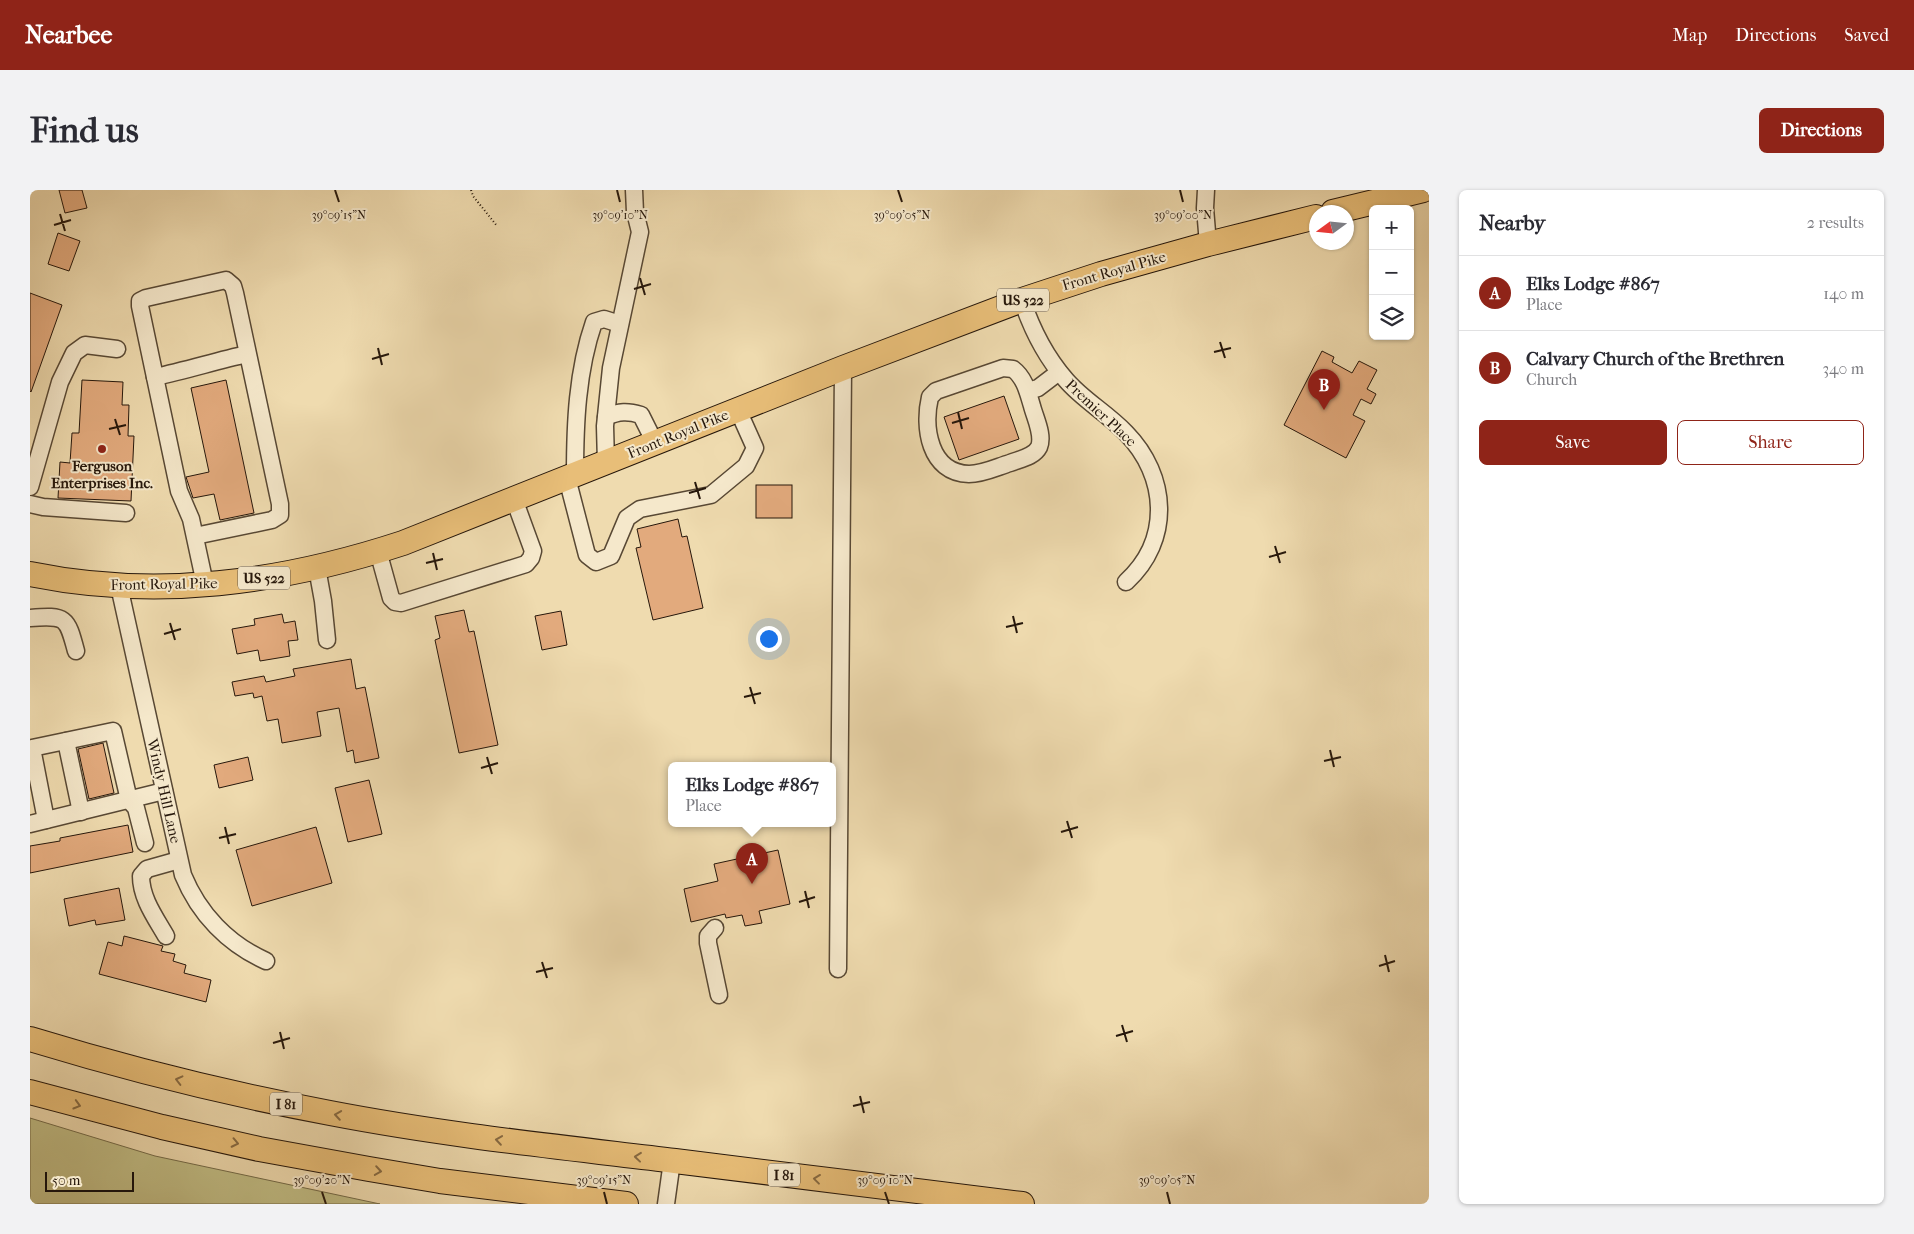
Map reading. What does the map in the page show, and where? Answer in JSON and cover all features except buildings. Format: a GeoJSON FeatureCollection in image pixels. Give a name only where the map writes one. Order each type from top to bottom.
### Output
{"type":"FeatureCollection","features":[{"type":"Feature","properties":{"kind":"highway"},"geometry":{"type":"LineString","coordinates":[[1354,207],[1423,190]]}},
{"type":"Feature","properties":{"kind":"highway","name":"Front Royal Pike"},"geometry":{"type":"LineString","coordinates":[[30,574],[119,586],[151,587],[205,584],[270,577],[317,568],[378,551],[571,477],[843,368],[1022,300],[1101,274],[1208,244],[1309,219]]}},
{"type":"Feature","properties":{"kind":"highway","name":"I 81"},"geometry":{"type":"LineString","coordinates":[[30,1039],[158,1075],[331,1114],[438,1131],[1022,1204]]}},
{"type":"Feature","properties":{"kind":"highway"},"geometry":{"type":"LineString","coordinates":[[30,1092],[162,1127],[369,1169],[440,1181],[626,1204]]}},
{"type":"Feature","properties":{"kind":"street"},"geometry":{"type":"LineString","coordinates":[[606,463],[606,417],[611,368],[640,232],[635,212],[634,190]]}},
{"type":"Feature","properties":{"kind":"street"},"geometry":{"type":"LineString","coordinates":[[1206,190],[1205,214],[1208,244]]}},
{"type":"Feature","properties":{"kind":"street"},"geometry":{"type":"LineString","coordinates":[[194,536],[272,520],[280,515],[281,510],[235,293],[228,281],[146,298],[140,301],[179,491],[191,519],[194,536],[205,584]]}},
{"type":"Feature","properties":{"kind":"street","name":"Premier Place"},"geometry":{"type":"LineString","coordinates":[[1022,300],[1038,341],[1059,372],[1080,395],[1127,433],[1140,449],[1153,475],[1158,493],[1158,526],[1154,542],[1138,572],[1126,582]]}},
{"type":"Feature","properties":{"kind":"street"},"geometry":{"type":"LineString","coordinates":[[620,324],[604,319],[594,322],[586,346],[575,436],[571,477],[587,555],[596,562],[611,556],[627,518],[640,509],[711,495],[746,466],[755,448],[738,410]]}},
{"type":"Feature","properties":{"kind":"street"},"geometry":{"type":"LineString","coordinates":[[30,487],[60,382],[74,353],[85,345],[118,349]]}},
{"type":"Feature","properties":{"kind":"street"},"geometry":{"type":"LineString","coordinates":[[155,377],[195,368],[217,360],[248,354]]}},
{"type":"Feature","properties":{"kind":"street"},"geometry":{"type":"LineString","coordinates":[[838,969],[843,368]]}},
{"type":"Feature","properties":{"kind":"street"},"geometry":{"type":"LineString","coordinates":[[1008,368],[1017,372],[1028,391],[1041,441],[1034,454],[982,472],[968,474],[946,466],[933,451],[929,440],[929,402],[932,393],[936,390],[1008,368]]}},
{"type":"Feature","properties":{"kind":"street"},"geometry":{"type":"LineString","coordinates":[[1028,391],[1038,388],[1059,372]]}},
{"type":"Feature","properties":{"kind":"street"},"geometry":{"type":"LineString","coordinates":[[606,417],[618,412],[631,412],[641,415],[655,443]]}},
{"type":"Feature","properties":{"kind":"street"},"geometry":{"type":"LineString","coordinates":[[378,551],[391,598],[395,602],[401,603],[526,564],[532,558],[532,551],[514,499]]}},
{"type":"Feature","properties":{"kind":"street"},"geometry":{"type":"LineString","coordinates":[[30,504],[43,507],[126,513]]}},
{"type":"Feature","properties":{"kind":"street"},"geometry":{"type":"LineString","coordinates":[[317,568],[327,640]]}},
{"type":"Feature","properties":{"kind":"street","name":"Windy Hill Lane"},"geometry":{"type":"LineString","coordinates":[[119,586],[183,876],[190,893],[208,919],[243,949],[266,961]]}},
{"type":"Feature","properties":{"kind":"street"},"geometry":{"type":"LineString","coordinates":[[30,618],[59,618],[65,621],[70,626],[76,651]]}},
{"type":"Feature","properties":{"kind":"street"},"geometry":{"type":"LineString","coordinates":[[146,843],[136,808],[129,800],[113,731],[31,749],[38,822],[81,812],[129,800],[164,791]]}},
{"type":"Feature","properties":{"kind":"street"},"geometry":{"type":"LineString","coordinates":[[66,741],[81,812]]}},
{"type":"Feature","properties":{"kind":"street"},"geometry":{"type":"LineString","coordinates":[[166,936],[147,902],[141,887],[141,876],[147,868],[179,860]]}},
{"type":"Feature","properties":{"kind":"street"},"geometry":{"type":"LineString","coordinates":[[714,928],[709,933],[708,943],[718,995]]}},
{"type":"Feature","properties":{"kind":"street"},"geometry":{"type":"LineString","coordinates":[[666,1204],[672,1161]]}},
{"type":"Feature","properties":{"kind":"path"},"geometry":{"type":"LineString","coordinates":[[471,190],[473,196],[497,226]]}},
{"type":"Feature","properties":{"kind":"shaded area"},"geometry":{"type":"Polygon","coordinates":[[[30,1118],[155,1156],[380,1204],[30,1204],[30,1118]]]}},
{"type":"Feature","properties":{"kind":"place","name":"Calvary Church of the Brethren"},"geometry":{"type":"Point","coordinates":[1324,410]}},
{"type":"Feature","properties":{"kind":"place","name":"Ferguson Enterprises Inc."},"geometry":{"type":"Point","coordinates":[102,449]}},
{"type":"Feature","properties":{"kind":"place","name":"Elks Lodge #867"},"geometry":{"type":"Point","coordinates":[752,884]}}]}
